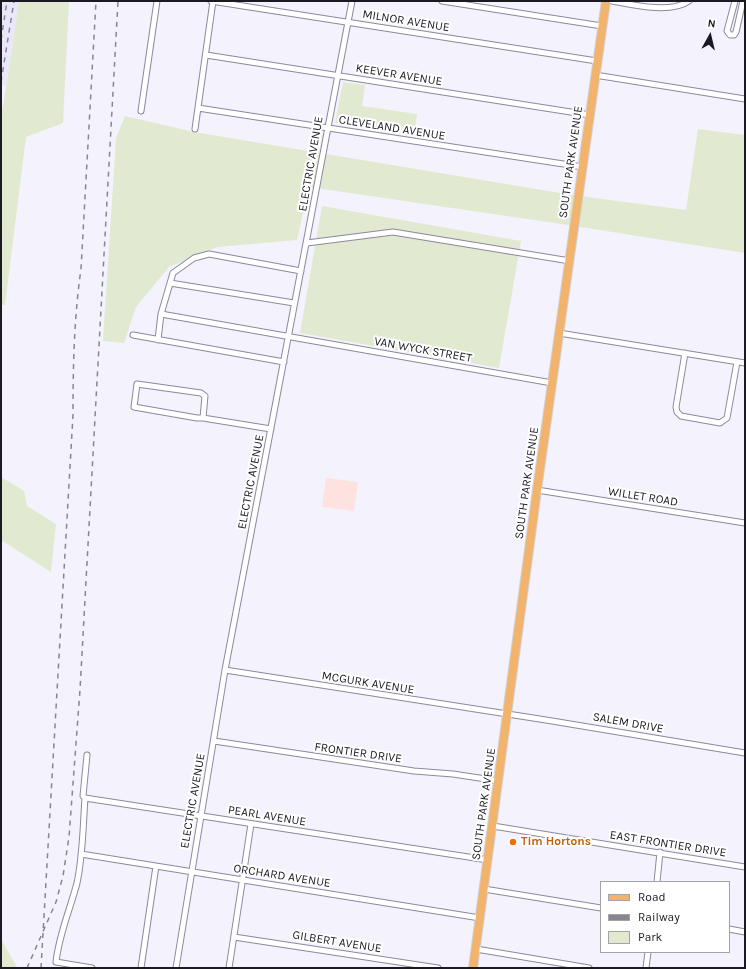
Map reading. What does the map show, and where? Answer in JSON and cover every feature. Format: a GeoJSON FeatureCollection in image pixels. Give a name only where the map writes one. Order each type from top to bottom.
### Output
{"type":"FeatureCollection","features":[{"type":"Feature","properties":{"kind":"main road","name":"SOUTH PARK AVENUE"},"geometry":{"type":"LineString","coordinates":[[474,968],[522,615],[537,490],[606,1]]}},
{"type":"Feature","properties":{"kind":"street"},"geometry":{"type":"LineString","coordinates":[[141,111],[157,1]]}},
{"type":"Feature","properties":{"kind":"street"},"geometry":{"type":"LineString","coordinates":[[195,129],[206,56],[212,1]]}},
{"type":"Feature","properties":{"kind":"street","name":"MILNOR AVENUE"},"geometry":{"type":"LineString","coordinates":[[212,1],[597,61]]}},
{"type":"Feature","properties":{"kind":"street","name":"ELECTRIC AVENUE"},"geometry":{"type":"LineString","coordinates":[[176,968],[225,670],[352,1]]}},
{"type":"Feature","properties":{"kind":"street"},"geometry":{"type":"LineString","coordinates":[[442,1],[602,26]]}},
{"type":"Feature","properties":{"kind":"street"},"geometry":{"type":"LineString","coordinates":[[612,1],[666,9],[680,6],[689,1]]}},
{"type":"Feature","properties":{"kind":"street"},"geometry":{"type":"LineString","coordinates":[[735,1],[727,31],[730,36],[734,35],[736,32],[743,1]]}},
{"type":"Feature","properties":{"kind":"street","name":"KEEVER AVENUE"},"geometry":{"type":"LineString","coordinates":[[206,56],[590,115]]}},
{"type":"Feature","properties":{"kind":"street"},"geometry":{"type":"LineString","coordinates":[[595,75],[745,99]]}},
{"type":"Feature","properties":{"kind":"street","name":"CLEVELAND AVENUE"},"geometry":{"type":"LineString","coordinates":[[198,108],[583,167]]}},
{"type":"Feature","properties":{"kind":"street"},"geometry":{"type":"LineString","coordinates":[[307,243],[393,232],[570,260]]}},
{"type":"Feature","properties":{"kind":"street"},"geometry":{"type":"LineString","coordinates":[[158,340],[161,314],[173,273],[194,258],[209,254],[301,271]]}},
{"type":"Feature","properties":{"kind":"street"},"geometry":{"type":"LineString","coordinates":[[170,283],[294,304]]}},
{"type":"Feature","properties":{"kind":"street","name":"VAN WYCK STREET"},"geometry":{"type":"LineString","coordinates":[[161,314],[289,335],[552,383]]}},
{"type":"Feature","properties":{"kind":"street"},"geometry":{"type":"LineString","coordinates":[[559,333],[745,363]]}},
{"type":"Feature","properties":{"kind":"street"},"geometry":{"type":"LineString","coordinates":[[133,335],[284,362]]}},
{"type":"Feature","properties":{"kind":"street"},"geometry":{"type":"LineString","coordinates":[[685,353],[676,407],[677,412],[681,416],[720,422],[727,418],[737,362]]}},
{"type":"Feature","properties":{"kind":"street"},"geometry":{"type":"LineString","coordinates":[[203,418],[205,396],[201,393],[137,384],[134,407],[271,429]]}},
{"type":"Feature","properties":{"kind":"street","name":"WILLET ROAD"},"geometry":{"type":"LineString","coordinates":[[537,490],[745,524]]}},
{"type":"Feature","properties":{"kind":"street","name":"MCGURK AVENUE"},"geometry":{"type":"LineString","coordinates":[[225,670],[508,714]]}},
{"type":"Feature","properties":{"kind":"street","name":"SALEM DRIVE"},"geometry":{"type":"LineString","coordinates":[[508,714],[745,753]]}},
{"type":"Feature","properties":{"kind":"street","name":"FRONTIER DRIVE"},"geometry":{"type":"LineString","coordinates":[[214,741],[414,771],[453,774],[499,781]]}},
{"type":"Feature","properties":{"kind":"street"},"geometry":{"type":"LineString","coordinates":[[87,755],[83,796],[85,798],[81,854],[77,882],[58,943],[56,962],[92,968]]}},
{"type":"Feature","properties":{"kind":"street","name":"PEARL AVENUE"},"geometry":{"type":"LineString","coordinates":[[85,798],[488,860]]}},
{"type":"Feature","properties":{"kind":"street"},"geometry":{"type":"LineString","coordinates":[[229,968],[252,824]]}},
{"type":"Feature","properties":{"kind":"street","name":"EAST FRONTIER DRIVE"},"geometry":{"type":"LineString","coordinates":[[493,826],[745,867]]}},
{"type":"Feature","properties":{"kind":"street"},"geometry":{"type":"LineString","coordinates":[[657,881],[660,852]]}},
{"type":"Feature","properties":{"kind":"street","name":"ORCHARD AVENUE"},"geometry":{"type":"LineString","coordinates":[[81,854],[480,918]]}},
{"type":"Feature","properties":{"kind":"street"},"geometry":{"type":"LineString","coordinates":[[141,968],[156,866]]}},
{"type":"Feature","properties":{"kind":"street"},"geometry":{"type":"LineString","coordinates":[[484,888],[600,908]]}},
{"type":"Feature","properties":{"kind":"street"},"geometry":{"type":"LineString","coordinates":[[730,929],[745,932]]}},
{"type":"Feature","properties":{"kind":"street","name":"GILBERT AVENUE"},"geometry":{"type":"LineString","coordinates":[[234,937],[438,968]]}},
{"type":"Feature","properties":{"kind":"street"},"geometry":{"type":"LineString","coordinates":[[476,949],[589,968]]}},
{"type":"Feature","properties":{"kind":"street"},"geometry":{"type":"LineString","coordinates":[[646,968],[648,953]]}},
{"type":"Feature","properties":{"kind":"shaded area"},"geometry":{"type":"Polygon","coordinates":[[[1,1],[19,1],[6,86],[1,85],[1,1]]]}},
{"type":"Feature","properties":{"kind":"shaded area"},"geometry":{"type":"Polygon","coordinates":[[[326,478],[358,482],[354,511],[322,507],[326,478]]]}},
{"type":"Feature","properties":{"kind":"green space"},"geometry":{"type":"Polygon","coordinates":[[[19,1],[69,1],[63,123],[26,137],[5,305],[1,305],[1,119],[19,1]]]}},
{"type":"Feature","properties":{"kind":"green space"},"geometry":{"type":"Polygon","coordinates":[[[343,82],[365,85],[362,106],[417,114],[414,135],[335,123],[343,82]]]}},
{"type":"Feature","properties":{"kind":"green space"},"geometry":{"type":"Polygon","coordinates":[[[125,116],[194,132],[572,195],[686,210],[698,129],[745,135],[745,253],[309,187],[297,240],[217,247],[169,267],[136,307],[124,343],[103,341],[116,138],[125,116]]]}},
{"type":"Feature","properties":{"kind":"green space"},"geometry":{"type":"Polygon","coordinates":[[[322,206],[521,241],[499,368],[300,333],[322,206]]]}},
{"type":"Feature","properties":{"kind":"green space"},"geometry":{"type":"Polygon","coordinates":[[[1,477],[24,491],[27,506],[56,524],[51,572],[1,540],[1,477]]]}},
{"type":"Feature","properties":{"kind":"green space"},"geometry":{"type":"Polygon","coordinates":[[[1,939],[17,967],[17,968],[1,968],[1,939]]]}},
{"type":"Feature","properties":{"kind":"railway"},"geometry":{"type":"LineString","coordinates":[[1,40],[7,1]]}},
{"type":"Feature","properties":{"kind":"railway"},"geometry":{"type":"LineString","coordinates":[[1,82],[14,1]]}},
{"type":"Feature","properties":{"kind":"railway"},"geometry":{"type":"LineString","coordinates":[[41,968],[73,415],[75,324],[81,269],[96,1]]}},
{"type":"Feature","properties":{"kind":"railway"},"geometry":{"type":"LineString","coordinates":[[27,968],[56,902],[63,876],[69,837],[80,690],[118,1]]}},
{"type":"Feature","properties":{"kind":"place","name":"Tim Hortons"},"geometry":{"type":"Point","coordinates":[513,842]}}]}
